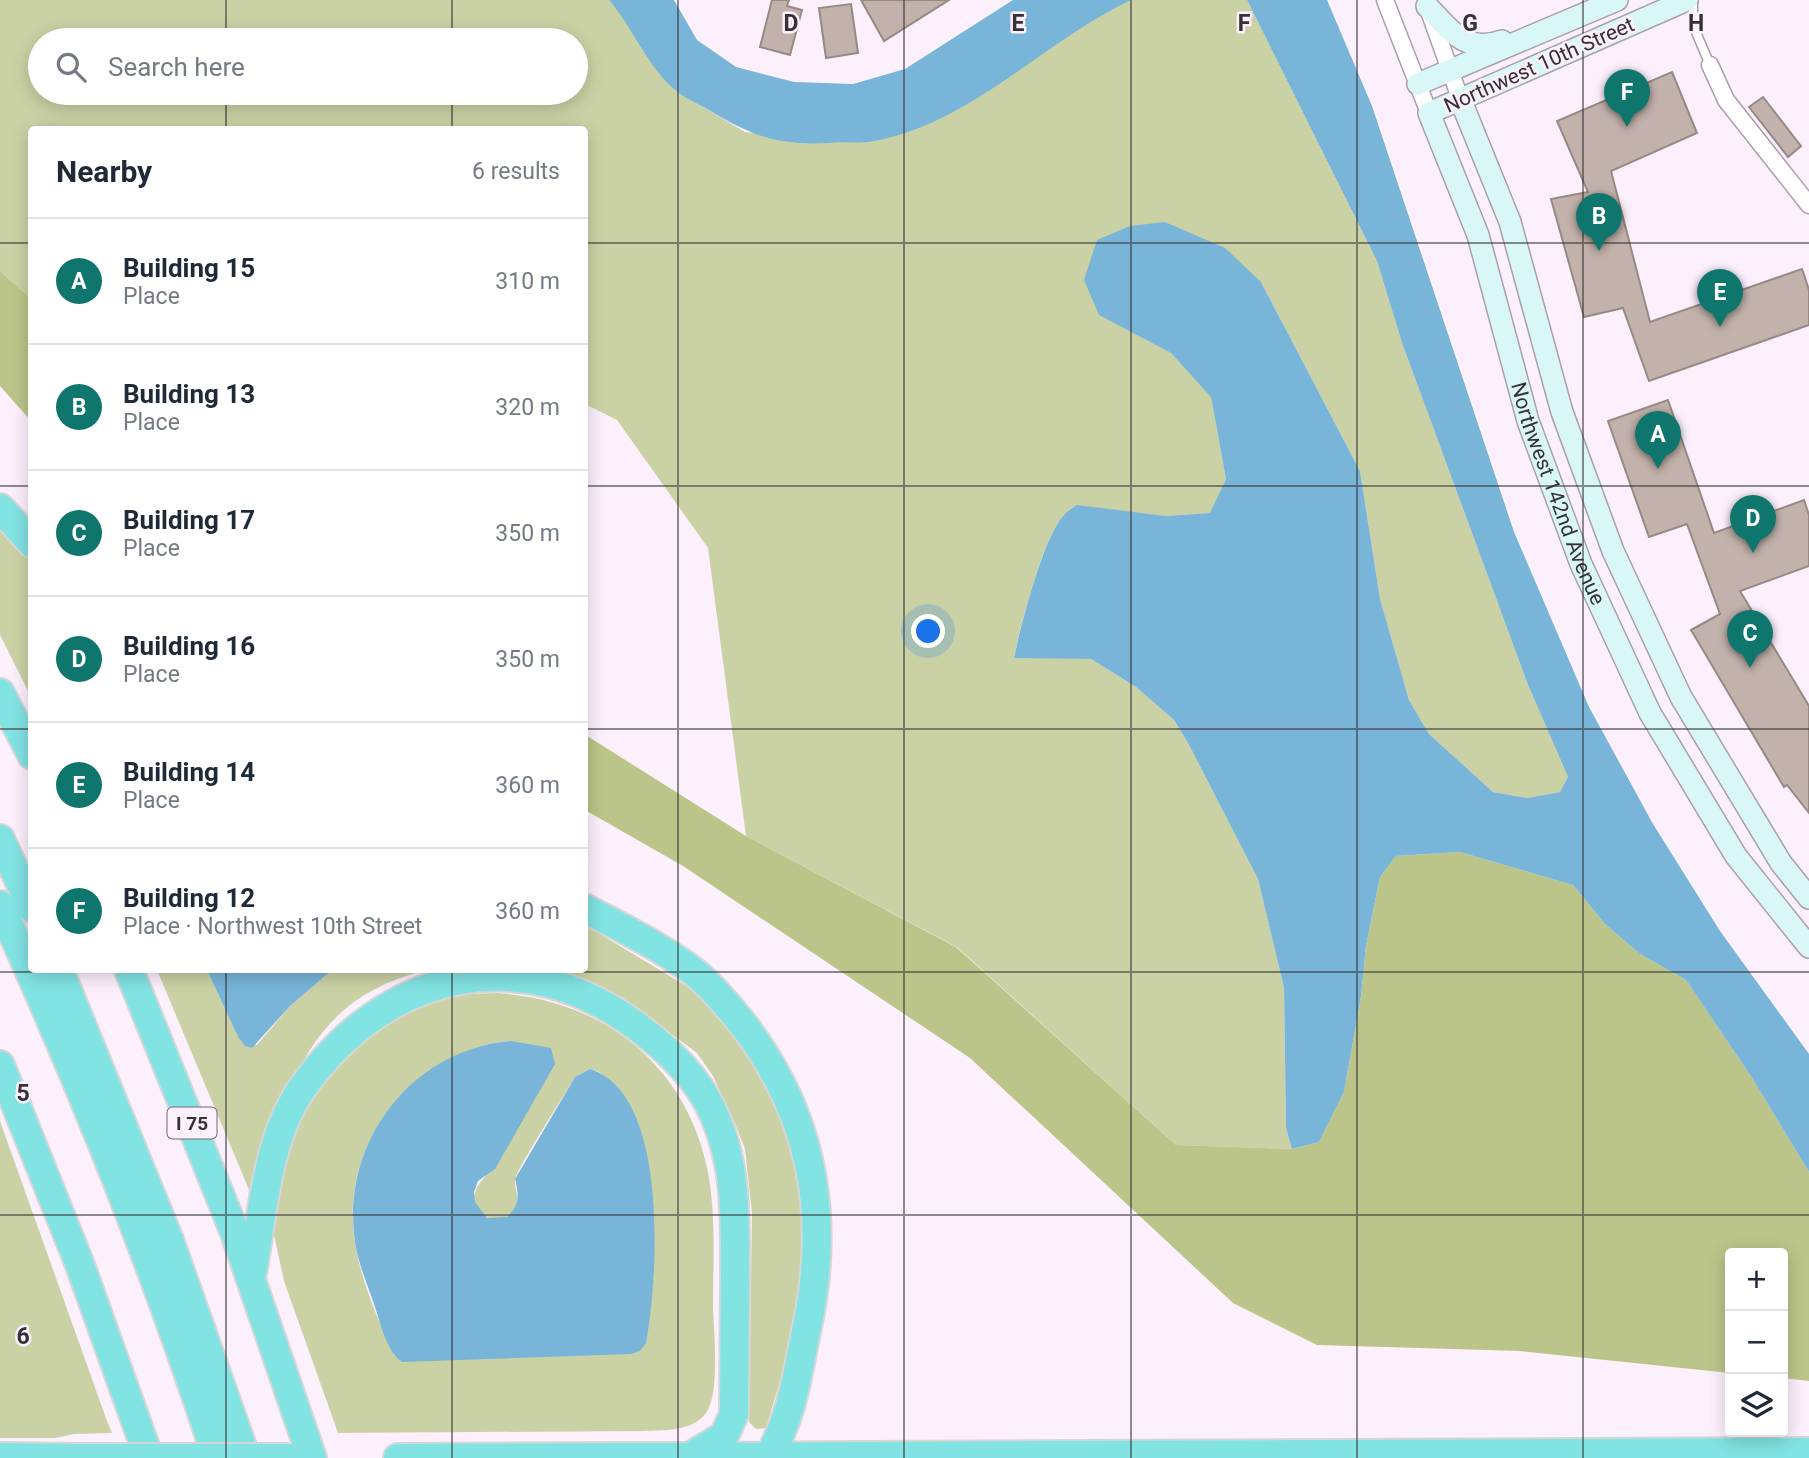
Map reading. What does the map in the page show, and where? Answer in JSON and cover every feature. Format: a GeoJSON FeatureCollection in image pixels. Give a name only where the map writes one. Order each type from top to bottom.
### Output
{"type":"FeatureCollection","features":[{"type":"Feature","properties":{"kind":"highway"},"geometry":{"type":"LineString","coordinates":[[0,509],[28,539]]}},
{"type":"Feature","properties":{"kind":"highway"},"geometry":{"type":"LineString","coordinates":[[0,693],[28,747]]}},
{"type":"Feature","properties":{"kind":"highway"},"geometry":{"type":"LineString","coordinates":[[0,839],[28,899]]}},
{"type":"Feature","properties":{"kind":"highway"},"geometry":{"type":"LineString","coordinates":[[0,905],[28,971]]}},
{"type":"Feature","properties":{"kind":"highway"},"geometry":{"type":"LineString","coordinates":[[588,910],[663,951],[706,982],[762,1051],[800,1129],[814,1182],[818,1269],[789,1417],[768,1457]]}},
{"type":"Feature","properties":{"kind":"highway"},"geometry":{"type":"LineString","coordinates":[[29,973],[104,1149],[176,1338],[217,1458]]}},
{"type":"Feature","properties":{"kind":"highway"},"geometry":{"type":"LineString","coordinates":[[60,973],[164,1227],[246,1458]]}},
{"type":"Feature","properties":{"kind":"highway","name":"I 75"},"geometry":{"type":"LineString","coordinates":[[130,973],[251,1279],[312,1458]]}},
{"type":"Feature","properties":{"kind":"highway"},"geometry":{"type":"LineString","coordinates":[[251,1279],[271,1166],[289,1112],[322,1062],[360,1024],[408,994],[429,986],[481,978],[533,981],[588,998],[632,1023],[679,1063],[710,1106],[727,1153],[735,1201],[734,1414],[724,1436],[693,1455]]}},
{"type":"Feature","properties":{"kind":"highway"},"geometry":{"type":"LineString","coordinates":[[0,1065],[75,1252],[149,1458]]}},
{"type":"Feature","properties":{"kind":"highway"},"geometry":{"type":"LineString","coordinates":[[398,1458],[1809,1452]]}},
{"type":"Feature","properties":{"kind":"highway"},"geometry":{"type":"LineString","coordinates":[[0,1457],[289,1458]]}},
{"type":"Feature","properties":{"kind":"street","name":"Northwest 142nd Avenue"},"geometry":{"type":"LineString","coordinates":[[1385,0],[1478,235],[1528,421],[1581,564],[1650,713],[1736,856],[1809,947]]}},
{"type":"Feature","properties":{"kind":"street","name":"Northwest 10th Street"},"geometry":{"type":"LineString","coordinates":[[1418,84],[1617,0]]}},
{"type":"Feature","properties":{"kind":"street","name":"Northwest 10th Street"},"geometry":{"type":"LineString","coordinates":[[1429,113],[1687,0]]}},
{"type":"Feature","properties":{"kind":"street","name":"Northwest 142nd Avenue"},"geometry":{"type":"LineString","coordinates":[[1426,3],[1461,101],[1510,222],[1562,412],[1612,551],[1681,697],[1781,863],[1809,898]]}},
{"type":"Feature","properties":{"kind":"street"},"geometry":{"type":"LineString","coordinates":[[1426,3],[1452,34],[1471,46],[1538,34]]}},
{"type":"Feature","properties":{"kind":"street"},"geometry":{"type":"LineString","coordinates":[[1710,65],[1726,100],[1809,205]]}},
{"type":"Feature","properties":{"kind":"lane"},"geometry":{"type":"LineString","coordinates":[[1693,0],[1693,24],[1710,65]]}},
{"type":"Feature","properties":{"kind":"green space"},"geometry":{"type":"Polygon","coordinates":[[[0,0],[609,0],[627,20],[654,66],[676,91],[745,132],[836,142],[874,141],[923,126],[977,98],[1097,16],[1131,0],[1247,0],[1377,261],[1402,343],[1528,685],[1568,777],[1560,792],[1527,798],[1493,792],[1429,734],[1409,700],[1380,599],[1360,471],[1261,282],[1099,314],[1171,353],[1211,396],[1226,479],[1211,513],[1166,516],[1077,506],[1067,512],[1056,526],[1041,561],[1014,657],[1091,659],[1136,687],[1174,720],[1258,879],[1284,988],[1286,1128],[1292,1149],[1176,1145],[957,947],[746,836],[708,548],[617,420],[588,406],[588,126],[28,126],[28,296],[0,271],[0,0]]]}},
{"type":"Feature","properties":{"kind":"green space"},"geometry":{"type":"Polygon","coordinates":[[[0,271],[28,296],[28,418],[0,386],[0,271]]]}},
{"type":"Feature","properties":{"kind":"green space"},"geometry":{"type":"Polygon","coordinates":[[[0,517],[28,550],[28,691],[0,635],[0,517]]]}},
{"type":"Feature","properties":{"kind":"green space"},"geometry":{"type":"Polygon","coordinates":[[[588,737],[746,836],[956,947],[1176,1145],[1292,1149],[1319,1142],[1344,1092],[1361,997],[1366,946],[1380,877],[1396,856],[1460,852],[1573,885],[1605,924],[1640,954],[1686,980],[1752,1078],[1809,1172],[1809,1381],[1788,1379],[1788,1248],[1725,1248],[1725,1372],[1520,1351],[1317,1345],[1233,1303],[970,1058],[683,866],[588,812],[588,737]]]}},
{"type":"Feature","properties":{"kind":"green space"},"geometry":{"type":"Polygon","coordinates":[[[588,927],[708,999],[777,1096],[804,1182],[802,1307],[766,1428],[756,1429],[749,1422],[752,1213],[745,1149],[713,1076],[697,1053],[631,1004],[594,985],[556,973],[588,973],[588,927]]]}},
{"type":"Feature","properties":{"kind":"green space"},"geometry":{"type":"Polygon","coordinates":[[[158,973],[208,973],[238,1037],[257,1045],[290,1006],[328,973],[418,973],[385,984],[353,1003],[327,1027],[307,1055],[291,1087],[252,1197],[158,973]]]}},
{"type":"Feature","properties":{"kind":"green space"},"geometry":{"type":"Polygon","coordinates":[[[497,993],[534,998],[568,1007],[600,1022],[629,1041],[655,1064],[676,1092],[693,1123],[705,1159],[711,1196],[714,1233],[715,1378],[706,1413],[693,1424],[677,1429],[642,1431],[338,1433],[284,1281],[274,1235],[277,1181],[303,1106],[361,1037],[421,1005],[467,994],[497,993]],[[511,1041],[476,1048],[444,1061],[416,1081],[392,1105],[374,1134],[360,1165],[354,1199],[356,1250],[370,1297],[395,1356],[653,1233],[619,1089],[599,1072],[590,1069],[575,1077],[517,1173],[515,1184],[518,1199],[514,1211],[496,1219],[480,1214],[474,1201],[478,1187],[495,1169],[511,1041]]]}},
{"type":"Feature","properties":{"kind":"green space"},"geometry":{"type":"Polygon","coordinates":[[[0,1121],[112,1433],[74,1434],[56,1438],[0,1438],[0,1121]]]}},
{"type":"Feature","properties":{"kind":"water"},"geometry":{"type":"Polygon","coordinates":[[[609,0],[674,0],[697,40],[736,67],[794,82],[853,84],[905,69],[1013,0],[1131,0],[1099,17],[976,99],[944,117],[911,131],[875,141],[794,143],[751,132],[679,93],[656,70],[609,0]]]}},
{"type":"Feature","properties":{"kind":"water"},"geometry":{"type":"Polygon","coordinates":[[[1247,0],[1327,0],[1372,106],[1514,532],[1589,707],[1653,824],[1720,931],[1809,1054],[1809,1172],[1752,1078],[1686,980],[1640,954],[1605,924],[1573,885],[1460,852],[1396,856],[1380,877],[1366,946],[1361,997],[1344,1092],[1319,1142],[1292,1149],[1286,1128],[1284,988],[1258,879],[1188,743],[1174,720],[1136,687],[1091,659],[1014,658],[1041,561],[1056,526],[1067,512],[1077,505],[1166,516],[1210,513],[1226,479],[1211,397],[1171,353],[1099,315],[1084,280],[1097,240],[1130,226],[1165,222],[1225,248],[1261,282],[1360,471],[1380,599],[1409,700],[1429,734],[1493,792],[1527,798],[1560,792],[1568,777],[1528,685],[1402,343],[1377,261],[1247,0]]]}},
{"type":"Feature","properties":{"kind":"water"},"geometry":{"type":"Polygon","coordinates":[[[208,973],[328,973],[290,1006],[252,1048],[245,1046],[238,1037],[208,973]]]}},
{"type":"Feature","properties":{"kind":"water"},"geometry":{"type":"Polygon","coordinates":[[[511,1041],[551,1048],[555,1064],[495,1169],[478,1181],[474,1192],[475,1202],[487,1218],[507,1217],[511,1213],[517,1200],[515,1179],[575,1077],[590,1069],[616,1085],[634,1113],[646,1150],[652,1191],[654,1276],[646,1343],[640,1351],[631,1354],[402,1362],[391,1350],[384,1334],[357,1251],[354,1198],[361,1164],[374,1133],[392,1104],[416,1080],[444,1061],[476,1048],[511,1041]]]}},
{"type":"Feature","properties":{"kind":"building"},"geometry":{"type":"Polygon","coordinates":[[[772,0],[789,0],[787,6],[802,10],[790,55],[760,47],[772,0]]]}},
{"type":"Feature","properties":{"kind":"building"},"geometry":{"type":"Polygon","coordinates":[[[861,0],[949,0],[884,41],[861,0]]]}},
{"type":"Feature","properties":{"kind":"building"},"geometry":{"type":"Polygon","coordinates":[[[851,4],[858,53],[826,58],[819,8],[851,4]]]}},
{"type":"Feature","properties":{"kind":"building"},"geometry":{"type":"Polygon","coordinates":[[[1672,72],[1697,133],[1611,171],[1650,322],[1802,269],[1809,290],[1809,325],[1649,381],[1623,308],[1584,317],[1551,199],[1588,192],[1557,121],[1672,72]]]}},
{"type":"Feature","properties":{"kind":"building"},"geometry":{"type":"Polygon","coordinates":[[[1763,97],[1801,146],[1788,157],[1749,107],[1763,97]]]}},
{"type":"Feature","properties":{"kind":"building"},"geometry":{"type":"Polygon","coordinates":[[[1668,400],[1714,533],[1804,500],[1809,515],[1809,566],[1740,591],[1809,706],[1809,813],[1787,785],[1784,787],[1691,630],[1720,614],[1687,524],[1649,537],[1608,421],[1668,400]]]}},
{"type":"Feature","properties":{"kind":"place","name":"Building 12"},"geometry":{"type":"Point","coordinates":[1627,127]}},
{"type":"Feature","properties":{"kind":"place","name":"Building 13"},"geometry":{"type":"Point","coordinates":[1599,251]}},
{"type":"Feature","properties":{"kind":"place","name":"Building 14"},"geometry":{"type":"Point","coordinates":[1720,327]}},
{"type":"Feature","properties":{"kind":"place","name":"Building 15"},"geometry":{"type":"Point","coordinates":[1658,469]}},
{"type":"Feature","properties":{"kind":"place","name":"Building 16"},"geometry":{"type":"Point","coordinates":[1753,553]}},
{"type":"Feature","properties":{"kind":"place","name":"Building 17"},"geometry":{"type":"Point","coordinates":[1750,668]}}]}
